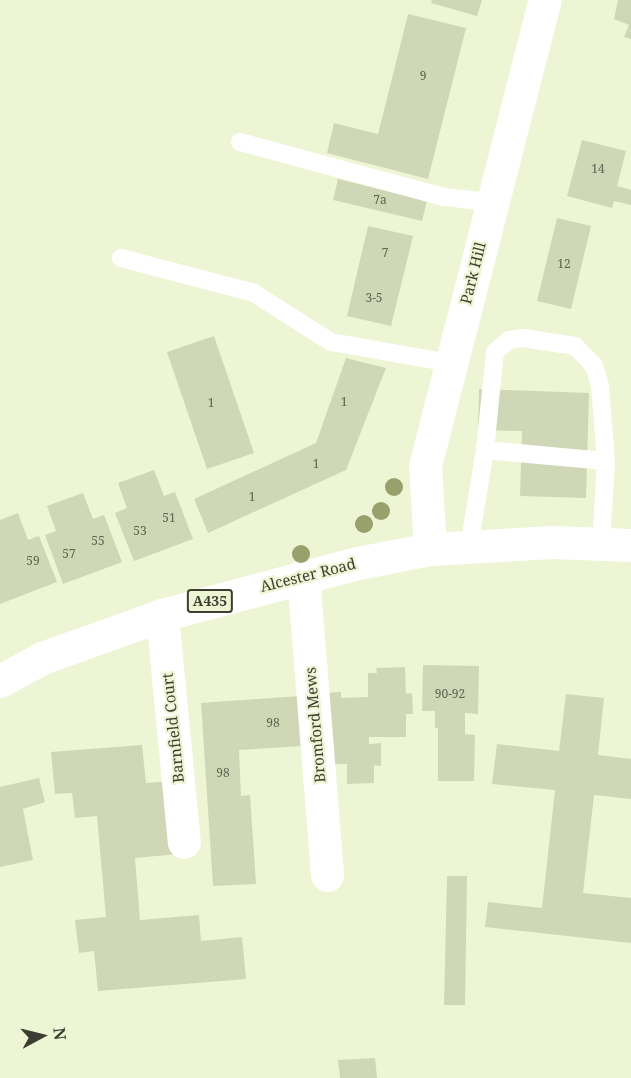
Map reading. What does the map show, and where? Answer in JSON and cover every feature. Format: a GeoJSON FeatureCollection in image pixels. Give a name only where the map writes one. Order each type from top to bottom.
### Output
{"type":"FeatureCollection","features":[{"type":"Feature","properties":{"kind":"main road","name":"Park Hill"},"geometry":{"type":"LineString","coordinates":[[430,549],[425,466],[490,202],[545,0]]}},
{"type":"Feature","properties":{"kind":"main road","name":"Alcester Road"},"geometry":{"type":"LineString","coordinates":[[0,681],[42,658],[162,615],[303,575],[430,549],[552,542],[616,545]]}},
{"type":"Feature","properties":{"kind":"main road","name":"Bromford Mews"},"geometry":{"type":"LineString","coordinates":[[303,575],[327,875]]}},
{"type":"Feature","properties":{"kind":"main road","name":"Barnfield Court"},"geometry":{"type":"LineString","coordinates":[[162,615],[184,842]]}},
{"type":"Feature","properties":{"kind":"lane"},"geometry":{"type":"LineString","coordinates":[[240,142],[444,197],[490,202]]}},
{"type":"Feature","properties":{"kind":"lane"},"geometry":{"type":"LineString","coordinates":[[121,258],[254,293],[330,342],[450,363]]}},
{"type":"Feature","properties":{"kind":"lane"},"geometry":{"type":"LineString","coordinates":[[470,547],[495,352],[509,340],[523,338],[575,345],[594,366],[600,386],[616,545]]}},
{"type":"Feature","properties":{"kind":"lane"},"geometry":{"type":"LineString","coordinates":[[484,450],[606,461]]}},
{"type":"Feature","properties":{"kind":"building"},"geometry":{"type":"Polygon","coordinates":[[[432,0],[482,0],[477,16],[431,3],[432,0]]]}},
{"type":"Feature","properties":{"kind":"building"},"geometry":{"type":"Polygon","coordinates":[[[618,0],[631,0],[631,39],[624,37],[629,25],[614,19],[618,0]]]}},
{"type":"Feature","properties":{"kind":"building"},"geometry":{"type":"Polygon","coordinates":[[[408,14],[466,28],[428,179],[327,153],[334,123],[378,134],[408,14]]]}},
{"type":"Feature","properties":{"kind":"building"},"geometry":{"type":"Polygon","coordinates":[[[582,140],[626,151],[617,186],[631,190],[631,205],[614,201],[612,208],[567,196],[582,140]]]}},
{"type":"Feature","properties":{"kind":"building"},"geometry":{"type":"Polygon","coordinates":[[[338,179],[427,201],[422,221],[333,200],[338,179]]]}},
{"type":"Feature","properties":{"kind":"building"},"geometry":{"type":"Polygon","coordinates":[[[557,218],[591,226],[571,309],[537,301],[557,218]]]}},
{"type":"Feature","properties":{"kind":"building"},"geometry":{"type":"Polygon","coordinates":[[[368,226],[413,236],[391,326],[347,316],[368,226]]]}},
{"type":"Feature","properties":{"kind":"building"},"geometry":{"type":"Polygon","coordinates":[[[214,336],[254,453],[207,469],[167,352],[214,336]]]}},
{"type":"Feature","properties":{"kind":"building"},"geometry":{"type":"Polygon","coordinates":[[[346,358],[386,368],[346,470],[208,533],[194,499],[316,443],[346,358]]]}},
{"type":"Feature","properties":{"kind":"building"},"geometry":{"type":"Polygon","coordinates":[[[479,389],[589,393],[586,498],[520,496],[522,431],[478,430],[479,389]]]}},
{"type":"Feature","properties":{"kind":"building"},"geometry":{"type":"Polygon","coordinates":[[[154,470],[164,496],[175,492],[193,539],[134,561],[115,513],[127,508],[118,483],[154,470]]]}},
{"type":"Feature","properties":{"kind":"building"},"geometry":{"type":"Polygon","coordinates":[[[83,493],[93,519],[104,515],[122,562],[63,584],[45,535],[56,531],[47,506],[83,493]]]}},
{"type":"Feature","properties":{"kind":"building"},"geometry":{"type":"Polygon","coordinates":[[[18,513],[28,540],[39,536],[57,582],[0,604],[0,520],[18,513]]]}},
{"type":"Feature","properties":{"kind":"building"},"geometry":{"type":"Polygon","coordinates":[[[423,665],[479,666],[478,714],[465,713],[465,734],[475,735],[474,781],[438,781],[438,728],[435,728],[435,711],[422,711],[423,665]]]}},
{"type":"Feature","properties":{"kind":"building"},"geometry":{"type":"Polygon","coordinates":[[[405,667],[406,694],[412,693],[413,714],[406,714],[406,737],[369,737],[369,744],[381,743],[381,766],[374,765],[374,783],[347,784],[347,764],[325,764],[324,693],[341,692],[341,698],[368,697],[368,673],[377,673],[376,668],[405,667]]]}},
{"type":"Feature","properties":{"kind":"building"},"geometry":{"type":"Polygon","coordinates":[[[566,694],[604,698],[598,755],[631,759],[631,799],[594,795],[583,893],[631,898],[631,943],[485,927],[488,902],[542,908],[555,790],[492,784],[497,744],[559,751],[566,694]]]}},
{"type":"Feature","properties":{"kind":"building"},"geometry":{"type":"Polygon","coordinates":[[[300,696],[303,746],[239,750],[241,796],[250,795],[256,884],[213,886],[201,703],[300,696]]]}},
{"type":"Feature","properties":{"kind":"building"},"geometry":{"type":"Polygon","coordinates":[[[142,745],[146,783],[172,781],[178,854],[135,858],[140,920],[199,915],[201,941],[242,937],[246,979],[98,991],[94,951],[79,953],[75,920],[106,917],[97,816],[75,818],[72,793],[55,794],[51,752],[142,745]]]}},
{"type":"Feature","properties":{"kind":"building"},"geometry":{"type":"Polygon","coordinates":[[[39,778],[45,802],[23,809],[33,860],[0,867],[0,787],[39,778]]]}},
{"type":"Feature","properties":{"kind":"building"},"geometry":{"type":"Polygon","coordinates":[[[447,876],[467,876],[465,1005],[444,1005],[447,876]]]}},
{"type":"Feature","properties":{"kind":"building"},"geometry":{"type":"Polygon","coordinates":[[[375,1058],[377,1078],[340,1078],[338,1060],[375,1058]]]}}]}
